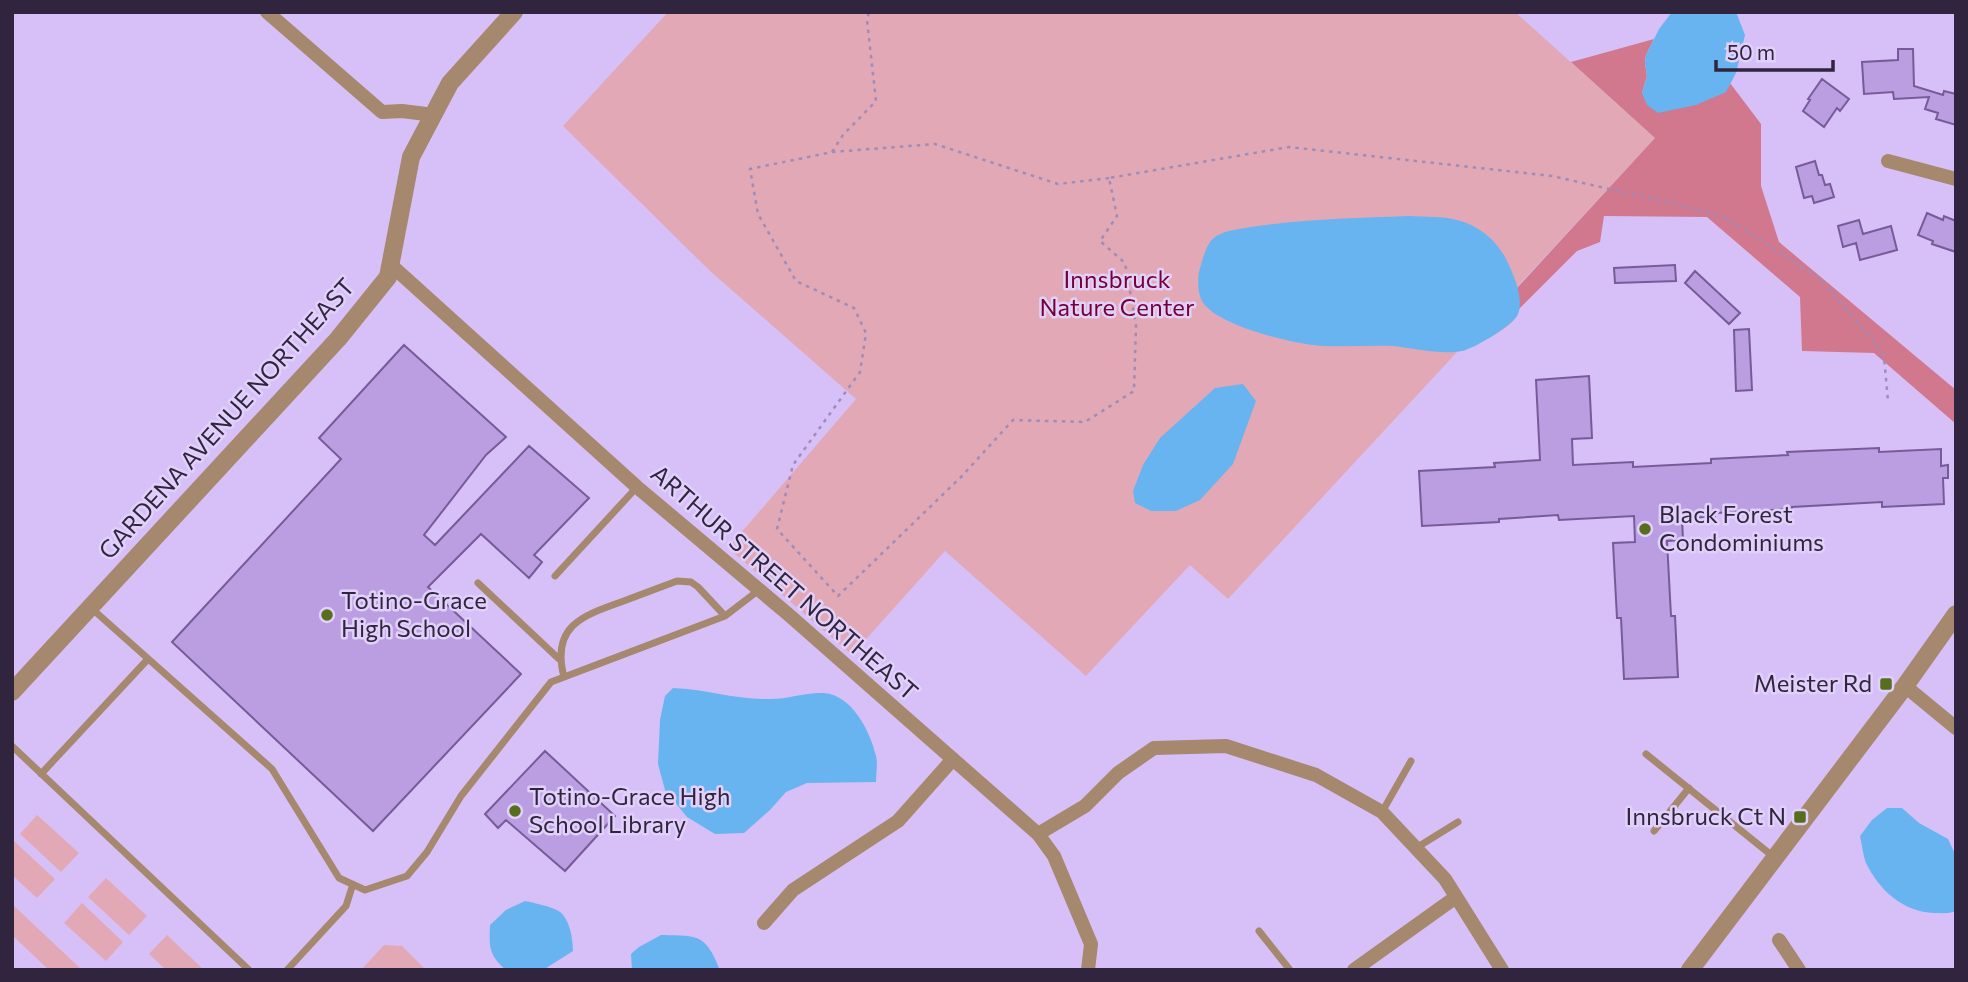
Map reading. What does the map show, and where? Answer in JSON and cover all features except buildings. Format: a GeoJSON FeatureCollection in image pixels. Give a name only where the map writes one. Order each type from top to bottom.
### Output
{"type":"FeatureCollection","features":[{"type":"Feature","properties":{"kind":"street"},"geometry":{"type":"LineString","coordinates":[[267,12],[382,112],[402,111],[433,115]]}},
{"type":"Feature","properties":{"kind":"street","name":"GARDENA AVENUE NORTHEAST"},"geometry":{"type":"LineString","coordinates":[[12,692],[338,339],[388,277],[411,157],[450,83],[514,12]]}},
{"type":"Feature","properties":{"kind":"street"},"geometry":{"type":"LineString","coordinates":[[1888,161],[1956,179]]}},
{"type":"Feature","properties":{"kind":"street","name":"ARTHUR STREET NORTHEAST"},"geometry":{"type":"LineString","coordinates":[[391,265],[637,487],[760,590],[1038,834],[1054,856],[1091,944],[1088,970]]}},
{"type":"Feature","properties":{"kind":"street"},"geometry":{"type":"LineString","coordinates":[[1690,970],[1905,686],[1956,614]]}},
{"type":"Feature","properties":{"kind":"street"},"geometry":{"type":"LineString","coordinates":[[1905,686],[1956,728]]}},
{"type":"Feature","properties":{"kind":"street"},"geometry":{"type":"LineString","coordinates":[[1038,834],[1085,806],[1118,773],[1154,748],[1226,746],[1316,775],[1381,812],[1445,879],[1502,970]]}},
{"type":"Feature","properties":{"kind":"street"},"geometry":{"type":"LineString","coordinates":[[764,923],[793,890],[898,821],[953,759]]}},
{"type":"Feature","properties":{"kind":"street"},"geometry":{"type":"LineString","coordinates":[[1354,970],[1456,897]]}},
{"type":"Feature","properties":{"kind":"street"},"geometry":{"type":"LineString","coordinates":[[1779,940],[1799,970]]}},
{"type":"Feature","properties":{"kind":"lane"},"geometry":{"type":"LineString","coordinates":[[555,576],[637,487]]}},
{"type":"Feature","properties":{"kind":"lane"},"geometry":{"type":"LineString","coordinates":[[564,677],[559,659],[564,639],[575,623],[591,612],[677,582],[691,582],[725,616]]}},
{"type":"Feature","properties":{"kind":"lane"},"geometry":{"type":"LineString","coordinates":[[478,583],[559,659]]}},
{"type":"Feature","properties":{"kind":"lane"},"geometry":{"type":"LineString","coordinates":[[90,607],[272,769],[339,878],[365,890],[407,876],[427,852],[461,796],[551,682],[725,616],[760,590]]}},
{"type":"Feature","properties":{"kind":"lane"},"geometry":{"type":"LineString","coordinates":[[41,774],[148,659]]}},
{"type":"Feature","properties":{"kind":"lane"},"geometry":{"type":"LineString","coordinates":[[12,746],[249,970]]}},
{"type":"Feature","properties":{"kind":"lane"},"geometry":{"type":"LineString","coordinates":[[1646,754],[1775,858]]}},
{"type":"Feature","properties":{"kind":"lane"},"geometry":{"type":"LineString","coordinates":[[1381,812],[1411,761]]}},
{"type":"Feature","properties":{"kind":"lane"},"geometry":{"type":"LineString","coordinates":[[1654,831],[1689,789]]}},
{"type":"Feature","properties":{"kind":"lane"},"geometry":{"type":"LineString","coordinates":[[1416,848],[1458,822]]}},
{"type":"Feature","properties":{"kind":"lane"},"geometry":{"type":"LineString","coordinates":[[287,970],[346,906],[353,884]]}},
{"type":"Feature","properties":{"kind":"lane"},"geometry":{"type":"LineString","coordinates":[[1259,931],[1290,970]]}},
{"type":"Feature","properties":{"kind":"path"},"geometry":{"type":"LineString","coordinates":[[832,152],[842,135],[876,101],[867,20],[869,12]]}},
{"type":"Feature","properties":{"kind":"path"},"geometry":{"type":"LineString","coordinates":[[1109,178],[1116,216],[1100,241],[1125,262],[1136,325],[1134,391],[1086,422],[1013,421],[962,476],[838,596],[777,529],[793,465],[860,372],[866,333],[854,308],[796,281],[758,214],[750,169],[832,152],[935,144],[1058,184],[1109,178],[1289,147],[1552,176],[1676,204],[1727,218],[1819,278],[1884,357],[1888,401]]}},
{"type":"Feature","properties":{"kind":"green space","name":"Innsbruck Nature Center"},"geometry":{"type":"Polygon","coordinates":[[[668,12],[1515,12],[1655,138],[1517,287],[1519,309],[1513,321],[1492,336],[1458,351],[1228,599],[1190,565],[1086,676],[945,551],[852,655],[728,548],[856,399],[710,271],[563,126],[668,12]]]}},
{"type":"Feature","properties":{"kind":"green space"},"geometry":{"type":"Polygon","coordinates":[[[37,815],[79,853],[61,872],[20,834],[37,815]]]}},
{"type":"Feature","properties":{"kind":"green space"},"geometry":{"type":"Polygon","coordinates":[[[14,841],[55,879],[37,898],[12,875],[14,841]]]}},
{"type":"Feature","properties":{"kind":"green space"},"geometry":{"type":"Polygon","coordinates":[[[106,878],[147,916],[129,935],[88,897],[106,878]]]}},
{"type":"Feature","properties":{"kind":"green space"},"geometry":{"type":"Polygon","coordinates":[[[82,903],[123,942],[106,961],[64,923],[82,903]]]}},
{"type":"Feature","properties":{"kind":"green space"},"geometry":{"type":"Polygon","coordinates":[[[12,904],[82,970],[49,970],[12,935],[12,904]]]}},
{"type":"Feature","properties":{"kind":"green space"},"geometry":{"type":"Polygon","coordinates":[[[167,935],[204,970],[166,970],[149,954],[167,935]]]}},
{"type":"Feature","properties":{"kind":"green space"},"geometry":{"type":"Polygon","coordinates":[[[384,945],[402,946],[426,970],[361,970],[384,945]]]}},
{"type":"Feature","properties":{"kind":"shaded area"},"geometry":{"type":"Polygon","coordinates":[[[1654,39],[1646,55],[1647,76],[1642,93],[1713,97],[1725,92],[1730,83],[1761,124],[1761,186],[1779,242],[1956,390],[1956,424],[1874,353],[1802,351],[1800,297],[1707,217],[1604,216],[1600,242],[1577,251],[1519,309],[1517,288],[1655,138],[1571,62],[1654,39]]]}},
{"type":"Feature","properties":{"kind":"water"},"geometry":{"type":"Polygon","coordinates":[[[1672,12],[1736,12],[1745,35],[1736,73],[1726,92],[1696,105],[1658,113],[1647,105],[1642,93],[1647,76],[1646,55],[1659,29],[1672,12]]]}},
{"type":"Feature","properties":{"kind":"water"},"geometry":{"type":"Polygon","coordinates":[[[1409,216],[1457,220],[1473,226],[1494,241],[1504,255],[1518,287],[1520,308],[1515,319],[1493,336],[1462,351],[1436,352],[1393,346],[1324,346],[1277,338],[1240,326],[1210,310],[1200,297],[1198,278],[1205,253],[1212,240],[1223,233],[1290,222],[1409,216]]]}},
{"type":"Feature","properties":{"kind":"water"},"geometry":{"type":"Polygon","coordinates":[[[1243,384],[1256,401],[1233,464],[1200,500],[1176,511],[1151,511],[1135,503],[1133,491],[1143,465],[1160,438],[1215,388],[1243,384]]]}},
{"type":"Feature","properties":{"kind":"water"},"geometry":{"type":"Polygon","coordinates":[[[673,688],[758,699],[817,693],[834,695],[851,707],[869,736],[877,759],[876,782],[807,783],[786,792],[744,833],[715,834],[687,817],[665,790],[658,764],[660,720],[665,696],[673,688]]]}},
{"type":"Feature","properties":{"kind":"water"},"geometry":{"type":"Polygon","coordinates":[[[1887,808],[1902,808],[1919,823],[1948,839],[1956,856],[1956,911],[1934,913],[1912,909],[1893,898],[1871,873],[1860,836],[1872,820],[1887,808]]]}},
{"type":"Feature","properties":{"kind":"water"},"geometry":{"type":"Polygon","coordinates":[[[525,901],[553,908],[563,915],[570,930],[573,951],[543,970],[506,970],[491,950],[490,925],[506,910],[525,901]]]}},
{"type":"Feature","properties":{"kind":"water"},"geometry":{"type":"Polygon","coordinates":[[[661,935],[699,939],[710,949],[720,970],[632,970],[631,954],[661,935]]]}},
{"type":"Feature","properties":{"kind":"place","name":"Black Forest Condominiums"},"geometry":{"type":"Point","coordinates":[1645,529]}},
{"type":"Feature","properties":{"kind":"place","name":"Totino-Grace High School"},"geometry":{"type":"Point","coordinates":[327,615]}},
{"type":"Feature","properties":{"kind":"place","name":"Meister Rd"},"geometry":{"type":"Point","coordinates":[1886,684]}},
{"type":"Feature","properties":{"kind":"place","name":"Totino-Grace High School Library"},"geometry":{"type":"Point","coordinates":[515,811]}},
{"type":"Feature","properties":{"kind":"place","name":"Innsbruck Ct N"},"geometry":{"type":"Point","coordinates":[1800,817]}}]}
